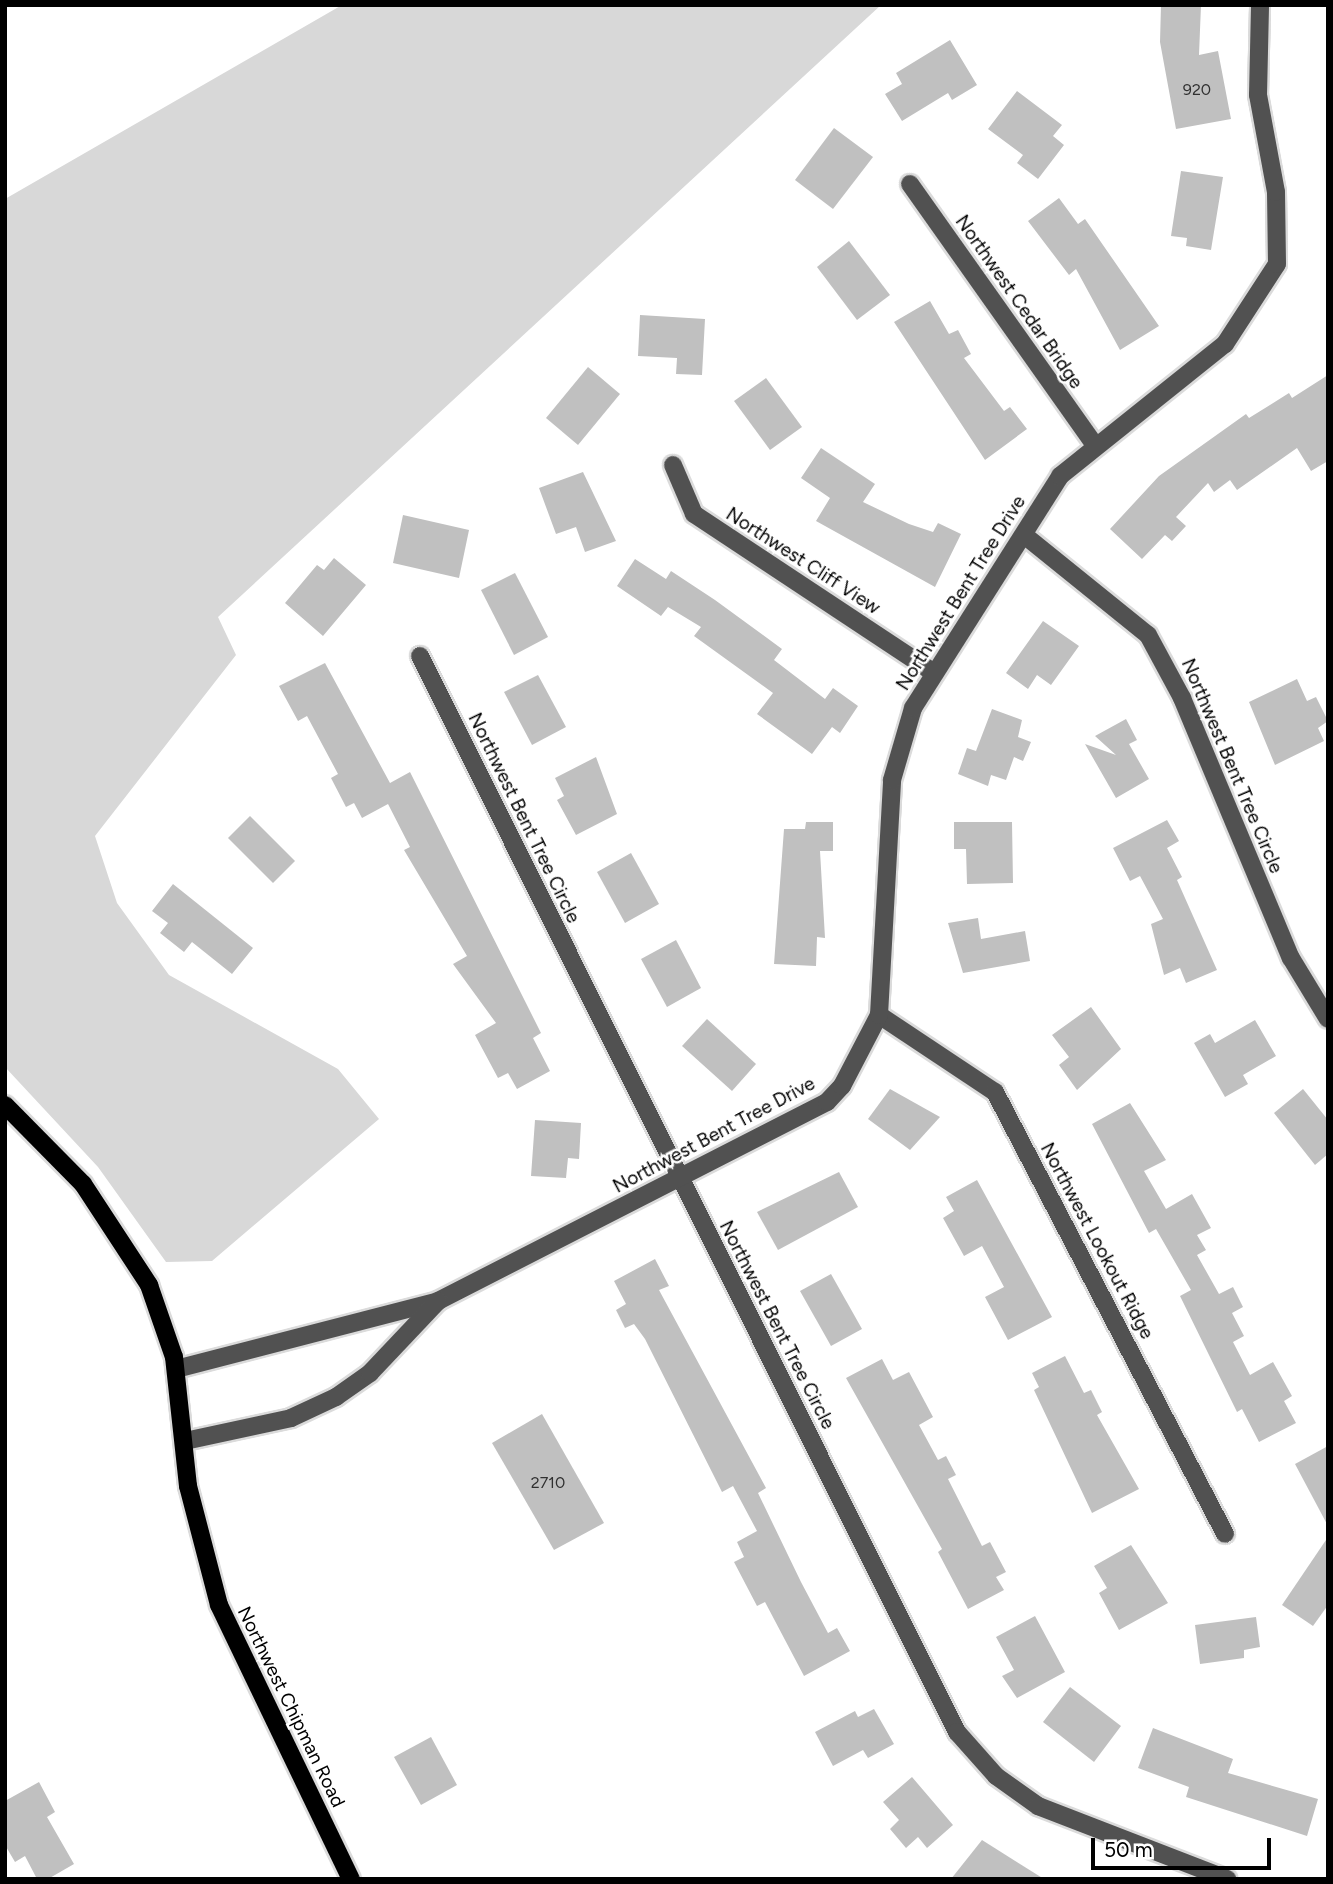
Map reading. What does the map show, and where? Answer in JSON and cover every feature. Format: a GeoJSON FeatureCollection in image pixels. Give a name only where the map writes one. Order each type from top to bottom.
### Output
{"type":"FeatureCollection","features":[{"type":"Feature","properties":{"kind":"main road","name":"Northwest Chipman Road"},"geometry":{"type":"LineString","coordinates":[[5,1105],[115,1225],[153,1295],[176,1369],[195,1520],[219,1605],[351,1879]]}},
{"type":"Feature","properties":{"kind":"street","name":"Northwest Bent Tree Drive"},"geometry":{"type":"LineString","coordinates":[[176,1369],[438,1301],[827,1102],[842,1086],[879,1016],[892,780],[902,735],[933,672],[1060,476],[1094,444],[1225,344],[1277,264],[1276,192],[1258,95],[1260,5]]}},
{"type":"Feature","properties":{"kind":"street","name":"Northwest Cedar Bridge"},"geometry":{"type":"LineString","coordinates":[[910,184],[1094,444]]}},
{"type":"Feature","properties":{"kind":"street","name":"Northwest Cliff View"},"geometry":{"type":"LineString","coordinates":[[673,465],[694,514],[933,672]]}},
{"type":"Feature","properties":{"kind":"street","name":"Northwest Bent Tree Circle"},"geometry":{"type":"LineString","coordinates":[[1024,535],[1120,608],[1155,646],[1295,966],[1328,1019]]}},
{"type":"Feature","properties":{"kind":"street","name":"Northwest Bent Tree Circle"},"geometry":{"type":"LineString","coordinates":[[420,656],[957,1732],[996,1776],[1038,1806],[1227,1879]]}},
{"type":"Feature","properties":{"kind":"street","name":"Northwest Lookout Ridge"},"geometry":{"type":"LineString","coordinates":[[879,1016],[995,1092],[1225,1534]]}},
{"type":"Feature","properties":{"kind":"street","name":"Northwest Bent Tree Drive"},"geometry":{"type":"LineString","coordinates":[[185,1441],[291,1418],[336,1397],[370,1373],[438,1301]]}},
{"type":"Feature","properties":{"kind":"shaded area"},"geometry":{"type":"Polygon","coordinates":[[[342,5],[881,5],[218,617],[236,655],[95,836],[117,903],[169,975],[338,1069],[379,1119],[212,1261],[166,1262],[98,1167],[5,1067],[5,199],[342,5]]]}},
{"type":"Feature","properties":{"kind":"building"},"geometry":{"type":"Polygon","coordinates":[[[1161,5],[1201,5],[1199,55],[1218,51],[1231,119],[1176,129],[1160,42],[1161,5]]]}},
{"type":"Feature","properties":{"kind":"building"},"geometry":{"type":"Polygon","coordinates":[[[950,40],[977,85],[952,100],[948,93],[902,121],[885,94],[902,84],[896,73],[950,40]]]}},
{"type":"Feature","properties":{"kind":"building"},"geometry":{"type":"Polygon","coordinates":[[[1017,91],[1062,125],[1053,136],[1064,145],[1038,179],[1017,163],[1023,155],[988,129],[1017,91]]]}},
{"type":"Feature","properties":{"kind":"building"},"geometry":{"type":"Polygon","coordinates":[[[834,128],[873,157],[833,209],[795,180],[834,128]]]}},
{"type":"Feature","properties":{"kind":"building"},"geometry":{"type":"Polygon","coordinates":[[[1181,171],[1223,177],[1211,250],[1186,246],[1187,238],[1171,236],[1181,171]]]}},
{"type":"Feature","properties":{"kind":"building"},"geometry":{"type":"Polygon","coordinates":[[[1059,198],[1078,224],[1085,219],[1159,326],[1120,350],[1076,269],[1069,275],[1028,221],[1059,198]]]}},
{"type":"Feature","properties":{"kind":"building"},"geometry":{"type":"Polygon","coordinates":[[[849,241],[890,295],[857,320],[817,267],[849,241]]]}},
{"type":"Feature","properties":{"kind":"building"},"geometry":{"type":"Polygon","coordinates":[[[930,301],[949,334],[958,330],[971,354],[964,358],[1004,411],[1010,407],[1027,429],[985,460],[894,322],[930,301]]]}},
{"type":"Feature","properties":{"kind":"building"},"geometry":{"type":"Polygon","coordinates":[[[640,315],[705,319],[702,375],[676,374],[677,358],[638,356],[640,315]]]}},
{"type":"Feature","properties":{"kind":"building"},"geometry":{"type":"Polygon","coordinates":[[[588,367],[620,394],[578,445],[546,418],[588,367]]]}},
{"type":"Feature","properties":{"kind":"building"},"geometry":{"type":"Polygon","coordinates":[[[1328,375],[1328,461],[1311,471],[1297,448],[1237,490],[1230,480],[1214,492],[1208,483],[1176,517],[1186,526],[1172,541],[1165,535],[1142,559],[1110,529],[1159,476],[1246,414],[1249,418],[1289,393],[1292,398],[1328,375]]]}},
{"type":"Feature","properties":{"kind":"building"},"geometry":{"type":"Polygon","coordinates":[[[766,378],[802,427],[770,450],[734,401],[766,378]]]}},
{"type":"Feature","properties":{"kind":"building"},"geometry":{"type":"Polygon","coordinates":[[[821,448],[875,484],[863,502],[909,524],[933,532],[938,523],[961,534],[935,587],[816,521],[830,498],[801,478],[821,448]]]}},
{"type":"Feature","properties":{"kind":"building"},"geometry":{"type":"Polygon","coordinates":[[[583,472],[616,541],[585,552],[576,527],[556,534],[539,488],[583,472]]]}},
{"type":"Feature","properties":{"kind":"building"},"geometry":{"type":"Polygon","coordinates":[[[403,515],[469,530],[459,578],[393,563],[403,515]]]}},
{"type":"Feature","properties":{"kind":"building"},"geometry":{"type":"Polygon","coordinates":[[[334,558],[366,585],[323,636],[285,603],[317,565],[324,570],[334,558]]]}},
{"type":"Feature","properties":{"kind":"building"},"geometry":{"type":"Polygon","coordinates":[[[635,559],[666,579],[671,571],[782,649],[774,660],[825,699],[833,688],[858,706],[840,733],[832,727],[812,754],[757,714],[773,693],[694,636],[701,627],[668,607],[661,616],[617,586],[635,559]]]}},
{"type":"Feature","properties":{"kind":"building"},"geometry":{"type":"Polygon","coordinates":[[[515,573],[548,637],[514,655],[481,590],[515,573]]]}},
{"type":"Feature","properties":{"kind":"building"},"geometry":{"type":"Polygon","coordinates":[[[1043,621],[1079,646],[1051,685],[1037,675],[1028,689],[1006,673],[1043,621]]]}},
{"type":"Feature","properties":{"kind":"building"},"geometry":{"type":"Polygon","coordinates":[[[325,663],[390,783],[410,772],[541,1033],[533,1038],[550,1071],[517,1089],[508,1073],[498,1078],[475,1035],[496,1023],[453,964],[467,956],[404,850],[410,847],[388,804],[362,818],[354,803],[346,807],[331,778],[338,774],[307,716],[298,721],[279,686],[325,663]]]}},
{"type":"Feature","properties":{"kind":"building"},"geometry":{"type":"Polygon","coordinates":[[[538,675],[566,727],[532,745],[504,692],[538,675]]]}},
{"type":"Feature","properties":{"kind":"building"},"geometry":{"type":"Polygon","coordinates":[[[1297,679],[1307,701],[1316,697],[1328,721],[1318,728],[1324,741],[1275,765],[1249,702],[1297,679]]]}},
{"type":"Feature","properties":{"kind":"building"},"geometry":{"type":"Polygon","coordinates":[[[992,709],[1022,720],[1018,737],[1031,742],[1023,761],[1014,757],[1006,780],[991,775],[988,786],[958,774],[967,748],[976,751],[992,709]]]}},
{"type":"Feature","properties":{"kind":"building"},"geometry":{"type":"Polygon","coordinates":[[[1126,719],[1137,740],[1129,744],[1149,779],[1116,798],[1085,744],[1116,755],[1095,736],[1126,719]]]}},
{"type":"Feature","properties":{"kind":"building"},"geometry":{"type":"Polygon","coordinates":[[[596,757],[617,814],[576,835],[557,800],[564,796],[555,778],[596,757]]]}},
{"type":"Feature","properties":{"kind":"building"},"geometry":{"type":"Polygon","coordinates":[[[250,816],[295,861],[273,883],[228,838],[250,816]]]}},
{"type":"Feature","properties":{"kind":"building"},"geometry":{"type":"Polygon","coordinates":[[[1167,820],[1179,841],[1167,848],[1182,877],[1177,880],[1217,970],[1186,983],[1180,968],[1164,975],[1151,924],[1163,919],[1140,876],[1130,881],[1113,848],[1167,820]]]}},
{"type":"Feature","properties":{"kind":"building"},"geometry":{"type":"Polygon","coordinates":[[[806,822],[833,822],[833,851],[820,851],[825,938],[817,937],[816,966],[774,964],[784,829],[805,829],[806,822]]]}},
{"type":"Feature","properties":{"kind":"building"},"geometry":{"type":"Polygon","coordinates":[[[954,822],[1012,822],[1013,883],[967,884],[966,849],[954,849],[954,822]]]}},
{"type":"Feature","properties":{"kind":"building"},"geometry":{"type":"Polygon","coordinates":[[[631,853],[659,904],[625,923],[597,872],[631,853]]]}},
{"type":"Feature","properties":{"kind":"building"},"geometry":{"type":"Polygon","coordinates":[[[173,884],[253,948],[232,974],[192,942],[184,952],[160,933],[168,923],[152,911],[173,884]]]}},
{"type":"Feature","properties":{"kind":"building"},"geometry":{"type":"Polygon","coordinates":[[[978,918],[981,939],[1025,931],[1030,961],[963,973],[948,923],[978,918]]]}},
{"type":"Feature","properties":{"kind":"building"},"geometry":{"type":"Polygon","coordinates":[[[676,940],[701,988],[667,1007],[641,959],[676,940]]]}},
{"type":"Feature","properties":{"kind":"building"},"geometry":{"type":"Polygon","coordinates":[[[1091,1007],[1121,1049],[1077,1090],[1059,1065],[1069,1057],[1052,1035],[1091,1007]]]}},
{"type":"Feature","properties":{"kind":"building"},"geometry":{"type":"Polygon","coordinates":[[[707,1019],[756,1064],[732,1091],[682,1046],[707,1019]]]}},
{"type":"Feature","properties":{"kind":"building"},"geometry":{"type":"Polygon","coordinates":[[[1255,1020],[1276,1056],[1243,1075],[1248,1084],[1225,1097],[1194,1043],[1210,1034],[1215,1043],[1255,1020]]]}},
{"type":"Feature","properties":{"kind":"building"},"geometry":{"type":"Polygon","coordinates":[[[890,1089],[940,1117],[910,1150],[868,1119],[890,1089]]]}},
{"type":"Feature","properties":{"kind":"building"},"geometry":{"type":"Polygon","coordinates":[[[1303,1089],[1328,1120],[1328,1154],[1315,1165],[1274,1113],[1303,1089]]]}},
{"type":"Feature","properties":{"kind":"building"},"geometry":{"type":"Polygon","coordinates":[[[1130,1103],[1166,1160],[1144,1171],[1166,1209],[1192,1194],[1211,1228],[1197,1235],[1206,1250],[1197,1255],[1219,1294],[1233,1287],[1243,1307],[1232,1313],[1244,1336],[1233,1342],[1250,1375],[1273,1362],[1292,1396],[1284,1401],[1296,1423],[1259,1442],[1242,1409],[1237,1412],[1180,1296],[1191,1290],[1156,1229],[1149,1233],[1092,1124],[1130,1103]]]}},
{"type":"Feature","properties":{"kind":"building"},"geometry":{"type":"Polygon","coordinates":[[[535,1120],[581,1123],[579,1159],[568,1158],[566,1178],[531,1176],[535,1120]]]}},
{"type":"Feature","properties":{"kind":"building"},"geometry":{"type":"Polygon","coordinates":[[[839,1172],[858,1207],[778,1250],[757,1212],[839,1172]]]}},
{"type":"Feature","properties":{"kind":"building"},"geometry":{"type":"Polygon","coordinates":[[[977,1180],[1052,1317],[1008,1340],[985,1297],[1004,1287],[982,1246],[964,1256],[943,1218],[954,1211],[946,1197],[977,1180]]]}},
{"type":"Feature","properties":{"kind":"building"},"geometry":{"type":"Polygon","coordinates":[[[655,1259],[669,1286],[659,1290],[766,1488],[758,1493],[801,1582],[828,1633],[837,1628],[850,1651],[804,1676],[765,1602],[757,1606],[734,1562],[744,1557],[737,1542],[757,1531],[733,1486],[722,1492],[645,1339],[634,1324],[625,1328],[616,1310],[626,1304],[614,1281],[655,1259]]]}},
{"type":"Feature","properties":{"kind":"building"},"geometry":{"type":"Polygon","coordinates":[[[831,1274],[862,1329],[831,1346],[800,1291],[831,1274]]]}},
{"type":"Feature","properties":{"kind":"building"},"geometry":{"type":"Polygon","coordinates":[[[1065,1356],[1084,1393],[1091,1390],[1102,1412],[1097,1415],[1139,1489],[1092,1513],[1034,1390],[1039,1387],[1032,1373],[1065,1356]]]}},
{"type":"Feature","properties":{"kind":"building"},"geometry":{"type":"Polygon","coordinates":[[[882,1359],[893,1380],[909,1372],[933,1417],[919,1425],[938,1460],[946,1456],[956,1475],[948,1479],[982,1546],[990,1542],[1006,1572],[996,1577],[1004,1590],[968,1609],[938,1552],[942,1549],[846,1378],[882,1359]]]}},
{"type":"Feature","properties":{"kind":"building"},"geometry":{"type":"Polygon","coordinates":[[[542,1414],[604,1523],[554,1550],[492,1443],[542,1414]]]}},
{"type":"Feature","properties":{"kind":"building"},"geometry":{"type":"Polygon","coordinates":[[[1328,1446],[1328,1526],[1295,1464],[1328,1446]]]}},
{"type":"Feature","properties":{"kind":"building"},"geometry":{"type":"Polygon","coordinates":[[[1328,1537],[1328,1605],[1313,1626],[1282,1605],[1328,1537]]]}},
{"type":"Feature","properties":{"kind":"building"},"geometry":{"type":"Polygon","coordinates":[[[1131,1545],[1168,1603],[1119,1630],[1099,1593],[1107,1588],[1094,1566],[1131,1545]]]}},
{"type":"Feature","properties":{"kind":"building"},"geometry":{"type":"Polygon","coordinates":[[[1035,1616],[1065,1672],[1017,1698],[1002,1676],[1014,1670],[996,1637],[1035,1616]]]}},
{"type":"Feature","properties":{"kind":"building"},"geometry":{"type":"Polygon","coordinates":[[[1256,1617],[1260,1647],[1244,1650],[1244,1658],[1200,1664],[1195,1625],[1256,1617]]]}},
{"type":"Feature","properties":{"kind":"building"},"geometry":{"type":"Polygon","coordinates":[[[1070,1687],[1121,1726],[1094,1762],[1043,1722],[1070,1687]]]}},
{"type":"Feature","properties":{"kind":"building"},"geometry":{"type":"Polygon","coordinates":[[[874,1709],[894,1744],[868,1758],[863,1750],[833,1766],[815,1732],[855,1711],[858,1717],[874,1709]]]}},
{"type":"Feature","properties":{"kind":"building"},"geometry":{"type":"Polygon","coordinates":[[[1153,1728],[1233,1759],[1228,1773],[1318,1799],[1307,1836],[1186,1797],[1189,1787],[1138,1768],[1153,1728]]]}},
{"type":"Feature","properties":{"kind":"building"},"geometry":{"type":"Polygon","coordinates":[[[431,1737],[457,1785],[421,1805],[394,1757],[431,1737]]]}},
{"type":"Feature","properties":{"kind":"building"},"geometry":{"type":"Polygon","coordinates":[[[912,1777],[953,1825],[927,1848],[918,1837],[906,1848],[890,1829],[899,1820],[883,1802],[912,1777]]]}},
{"type":"Feature","properties":{"kind":"building"},"geometry":{"type":"Polygon","coordinates":[[[39,1782],[55,1812],[47,1817],[74,1864],[48,1879],[37,1879],[25,1856],[15,1862],[5,1845],[5,1801],[39,1782]]]}},
{"type":"Feature","properties":{"kind":"building"},"geometry":{"type":"Polygon","coordinates":[[[982,1840],[1044,1879],[951,1879],[982,1840]]]}}]}
